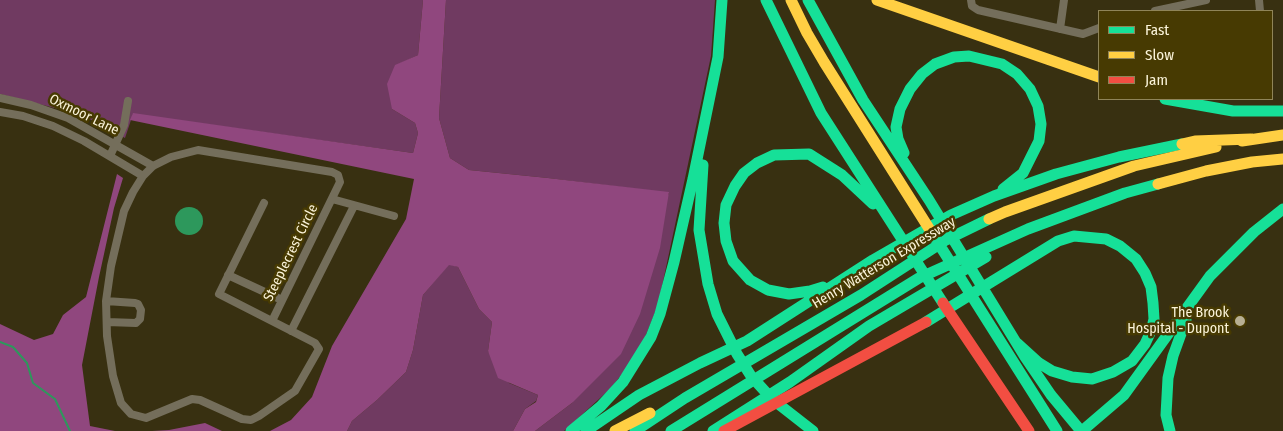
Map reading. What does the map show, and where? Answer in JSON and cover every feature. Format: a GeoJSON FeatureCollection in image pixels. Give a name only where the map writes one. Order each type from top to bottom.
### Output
{"type":"FeatureCollection","features":[{"type":"Feature","properties":{"kind":"highway"},"geometry":{"type":"LineString","coordinates":[[571,431],[601,406],[623,382],[651,337],[660,314],[674,262],[718,57],[722,0]]}},
{"type":"Feature","properties":{"kind":"highway"},"geometry":{"type":"LineString","coordinates":[[766,0],[821,113],[959,328],[1029,431]]}},
{"type":"Feature","properties":{"kind":"highway"},"geometry":{"type":"LineString","coordinates":[[792,0],[807,33],[824,62],[1057,431]]}},
{"type":"Feature","properties":{"kind":"highway"},"geometry":{"type":"LineString","coordinates":[[808,0],[863,100],[929,200],[1017,343],[1051,395],[1082,431],[1124,396],[1210,276],[1254,232],[1283,209]]}},
{"type":"Feature","properties":{"kind":"highway"},"geometry":{"type":"LineString","coordinates":[[877,0],[1098,77]]}},
{"type":"Feature","properties":{"kind":"highway"},"geometry":{"type":"LineString","coordinates":[[911,173],[898,139],[896,127],[900,109],[910,89],[922,74],[935,64],[954,57],[969,56],[986,59],[1002,64],[1017,74],[1030,89],[1038,106],[1041,124],[1039,141],[1023,173],[994,196]]}},
{"type":"Feature","properties":{"kind":"highway"},"geometry":{"type":"LineString","coordinates":[[1171,100],[1233,110],[1283,110]]}},
{"type":"Feature","properties":{"kind":"highway"},"geometry":{"type":"LineString","coordinates":[[706,110],[699,230],[708,284],[717,314],[737,354],[751,376],[772,399],[810,430]]}},
{"type":"Feature","properties":{"kind":"highway","name":"Henry Watterson Expressway"},"geometry":{"type":"LineString","coordinates":[[635,431],[684,398],[861,295],[946,240],[1005,212],[1134,166],[1251,139],[1283,135]]}},
{"type":"Feature","properties":{"kind":"highway"},"geometry":{"type":"LineString","coordinates":[[586,431],[639,395],[747,341],[880,256],[951,215],[994,196],[1056,174],[1119,157],[1196,141],[1251,139]]}},
{"type":"Feature","properties":{"kind":"highway"},"geometry":{"type":"LineString","coordinates":[[841,281],[810,291],[789,294],[768,290],[750,280],[744,274],[733,261],[726,242],[724,223],[726,205],[744,173],[757,163],[774,156],[809,154],[842,175],[888,218]]}},
{"type":"Feature","properties":{"kind":"highway"},"geometry":{"type":"LineString","coordinates":[[671,431],[919,278],[992,245],[1125,193],[1206,171],[1252,162],[1283,159]]}},
{"type":"Feature","properties":{"kind":"highway"},"geometry":{"type":"LineString","coordinates":[[713,431],[790,382],[869,326],[1000,249],[1082,213],[1196,179],[1283,163]]}},
{"type":"Feature","properties":{"kind":"highway"},"geometry":{"type":"LineString","coordinates":[[724,431],[930,320],[1058,241],[1074,236],[1106,239],[1120,246],[1136,259],[1145,273],[1151,287],[1153,302],[1154,319],[1151,331],[1145,344],[1132,361],[1113,372],[1092,379],[1072,377],[1052,371],[1017,343]]}},
{"type":"Feature","properties":{"kind":"highway"},"geometry":{"type":"LineString","coordinates":[[1170,431],[1166,415],[1168,378],[1173,356],[1194,300]]}},
{"type":"Feature","properties":{"kind":"highway"},"geometry":{"type":"LineString","coordinates":[[615,431],[684,398]]}},
{"type":"Feature","properties":{"kind":"street"},"geometry":{"type":"LineString","coordinates":[[1060,29],[1064,0]]}},
{"type":"Feature","properties":{"kind":"street"},"geometry":{"type":"LineString","coordinates":[[1165,4],[1206,0]]}},
{"type":"Feature","properties":{"kind":"street"},"geometry":{"type":"LineString","coordinates":[[972,3],[978,10],[1083,34],[1098,28]]}},
{"type":"Feature","properties":{"kind":"street","name":"Oxmoor Lane"},"geometry":{"type":"LineString","coordinates":[[0,98],[22,102],[50,111],[84,126],[153,166]]}},
{"type":"Feature","properties":{"kind":"street"},"geometry":{"type":"LineString","coordinates":[[110,156],[124,125],[128,101]]}},
{"type":"Feature","properties":{"kind":"street","name":"Oxmoor Lane"},"geometry":{"type":"LineString","coordinates":[[0,112],[23,116],[52,126],[110,156],[143,176]]}},
{"type":"Feature","properties":{"kind":"street","name":"Steeplecrest Circle"},"geometry":{"type":"LineString","coordinates":[[198,150],[332,172],[338,175],[340,182],[272,321],[315,343],[319,349],[295,391],[251,420],[242,419],[200,400],[192,399],[146,418],[131,414],[121,404],[113,376],[107,336],[106,301],[111,266],[124,211],[143,176],[153,166],[171,157],[198,150]]}},
{"type":"Feature","properties":{"kind":"street"},"geometry":{"type":"LineString","coordinates":[[332,199],[394,216]]}},
{"type":"Feature","properties":{"kind":"street"},"geometry":{"type":"LineString","coordinates":[[264,204],[219,294],[272,321]]}},
{"type":"Feature","properties":{"kind":"street"},"geometry":{"type":"LineString","coordinates":[[291,331],[354,206]]}},
{"type":"Feature","properties":{"kind":"street"},"geometry":{"type":"LineString","coordinates":[[228,275],[282,300]]}},
{"type":"Feature","properties":{"kind":"street"},"geometry":{"type":"LineString","coordinates":[[106,301],[135,303],[138,304],[141,310],[140,319],[136,323],[107,322]]}},
{"type":"Feature","properties":{"kind":"shaded area"},"geometry":{"type":"Polygon","coordinates":[[[0,0],[423,0],[418,55],[395,66],[392,109],[415,123],[418,133],[413,153],[133,114],[125,138],[82,115],[0,94],[0,0]]]}},
{"type":"Feature","properties":{"kind":"shaded area"},"geometry":{"type":"Polygon","coordinates":[[[423,0],[446,0],[439,118],[450,158],[469,170],[669,192],[660,248],[640,314],[621,354],[572,403],[535,431],[513,431],[525,409],[536,402],[538,395],[498,378],[488,351],[492,322],[479,309],[458,267],[449,265],[423,295],[413,350],[406,372],[352,421],[347,431],[270,431],[291,420],[312,397],[332,346],[406,219],[414,179],[130,120],[133,113],[413,153],[418,133],[415,123],[392,109],[387,84],[395,65],[418,55],[423,0]]]}},
{"type":"Feature","properties":{"kind":"shaded area"},"geometry":{"type":"Polygon","coordinates":[[[446,0],[715,0],[711,56],[658,305],[643,342],[626,369],[610,389],[564,431],[535,431],[572,403],[669,193],[469,170],[450,158],[439,118],[446,0]]]}},
{"type":"Feature","properties":{"kind":"shaded area"},"geometry":{"type":"Polygon","coordinates":[[[117,174],[123,178],[114,208],[82,365],[90,426],[115,431],[0,431],[0,324],[34,340],[53,334],[63,315],[86,297],[117,174]]]}},
{"type":"Feature","properties":{"kind":"shaded area"},"geometry":{"type":"Polygon","coordinates":[[[189,207],[199,211],[203,221],[199,231],[189,235],[179,231],[175,221],[179,211],[189,207]]]}},
{"type":"Feature","properties":{"kind":"shaded area"},"geometry":{"type":"Polygon","coordinates":[[[449,264],[458,267],[479,309],[492,322],[488,351],[509,383],[538,395],[536,401],[525,409],[513,431],[347,431],[352,421],[406,372],[413,350],[423,295],[449,264]]]}},
{"type":"Feature","properties":{"kind":"shaded area"},"geometry":{"type":"Polygon","coordinates":[[[205,423],[222,431],[152,431],[169,430],[205,423]]]}},
{"type":"Feature","properties":{"kind":"waterway"},"geometry":{"type":"LineString","coordinates":[[0,342],[13,347],[27,363],[33,383],[55,399],[70,431]]}},
{"type":"Feature","properties":{"kind":"traffic: fast"},"geometry":{"type":"LineString","coordinates":[[571,431],[601,406],[623,382],[651,337],[660,314],[693,179],[718,57],[722,0]]}},
{"type":"Feature","properties":{"kind":"traffic: fast"},"geometry":{"type":"LineString","coordinates":[[766,0],[821,113],[943,303]]}},
{"type":"Feature","properties":{"kind":"traffic: fast"},"geometry":{"type":"LineString","coordinates":[[808,0],[863,100],[929,200],[1025,357],[1051,395],[1081,431]]}},
{"type":"Feature","properties":{"kind":"traffic: fast"},"geometry":{"type":"LineString","coordinates":[[904,153],[898,139],[896,127],[900,109],[910,89],[922,74],[935,64],[954,57],[969,56],[1002,64],[1017,74],[1030,89],[1038,106],[1041,124],[1039,141],[1023,173],[1003,189]]}},
{"type":"Feature","properties":{"kind":"traffic: fast"},"geometry":{"type":"LineString","coordinates":[[1171,100],[1233,111],[1283,111]]}},
{"type":"Feature","properties":{"kind":"traffic: fast"},"geometry":{"type":"LineString","coordinates":[[586,431],[639,395],[747,341],[873,260],[951,215],[994,196],[1056,174],[1119,157],[1182,144]]}},
{"type":"Feature","properties":{"kind":"traffic: fast"},"geometry":{"type":"LineString","coordinates":[[823,287],[789,294],[768,290],[750,280],[733,261],[726,241],[724,223],[726,205],[735,186],[744,173],[757,163],[774,155],[809,154],[842,175],[873,204]]}},
{"type":"Feature","properties":{"kind":"traffic: fast"},"geometry":{"type":"LineString","coordinates":[[703,165],[699,230],[708,284],[717,314],[737,354],[751,376],[772,399],[813,431]]}},
{"type":"Feature","properties":{"kind":"traffic: fast"},"geometry":{"type":"LineString","coordinates":[[671,431],[919,278],[1028,229],[1125,193],[1158,184]]}},
{"type":"Feature","properties":{"kind":"traffic: fast"},"geometry":{"type":"LineString","coordinates":[[1082,431],[1124,395],[1210,276],[1254,232],[1283,209]]}},
{"type":"Feature","properties":{"kind":"traffic: fast"},"geometry":{"type":"LineString","coordinates":[[635,431],[685,398],[861,295],[946,240],[989,219]]}},
{"type":"Feature","properties":{"kind":"traffic: fast"},"geometry":{"type":"LineString","coordinates":[[930,230],[1057,431]]}},
{"type":"Feature","properties":{"kind":"traffic: fast"},"geometry":{"type":"LineString","coordinates":[[926,322],[1058,241],[1074,236],[1106,239],[1120,246],[1136,259],[1145,273],[1151,287],[1153,303],[1154,319],[1151,331],[1145,344],[1132,361],[1113,372],[1092,379],[1072,377],[1052,371],[1039,363],[1017,343]]}},
{"type":"Feature","properties":{"kind":"traffic: fast"},"geometry":{"type":"LineString","coordinates":[[713,431],[790,382],[869,326],[986,257]]}},
{"type":"Feature","properties":{"kind":"traffic: fast"},"geometry":{"type":"LineString","coordinates":[[1170,431],[1166,415],[1168,378],[1173,356],[1186,320]]}},
{"type":"Feature","properties":{"kind":"traffic: slow"},"geometry":{"type":"LineString","coordinates":[[791,0],[824,62],[930,230]]}},
{"type":"Feature","properties":{"kind":"traffic: slow"},"geometry":{"type":"LineString","coordinates":[[877,0],[1098,77]]}},
{"type":"Feature","properties":{"kind":"traffic: slow"},"geometry":{"type":"LineString","coordinates":[[1242,141],[1283,135]]}},
{"type":"Feature","properties":{"kind":"traffic: slow"},"geometry":{"type":"LineString","coordinates":[[1182,144],[1195,141],[1251,139]]}},
{"type":"Feature","properties":{"kind":"traffic: slow"},"geometry":{"type":"LineString","coordinates":[[989,219],[1134,166],[1216,147]]}},
{"type":"Feature","properties":{"kind":"traffic: slow"},"geometry":{"type":"LineString","coordinates":[[1158,184],[1206,171],[1252,162],[1283,159]]}},
{"type":"Feature","properties":{"kind":"traffic: slow"},"geometry":{"type":"LineString","coordinates":[[615,431],[650,413]]}},
{"type":"Feature","properties":{"kind":"traffic: jam"},"geometry":{"type":"LineString","coordinates":[[943,303],[1029,431]]}},
{"type":"Feature","properties":{"kind":"traffic: jam"},"geometry":{"type":"LineString","coordinates":[[724,431],[926,322]]}},
{"type":"Feature","properties":{"kind":"place","name":"The Brook Hospital - Dupont"},"geometry":{"type":"Point","coordinates":[1240,321]}}]}
